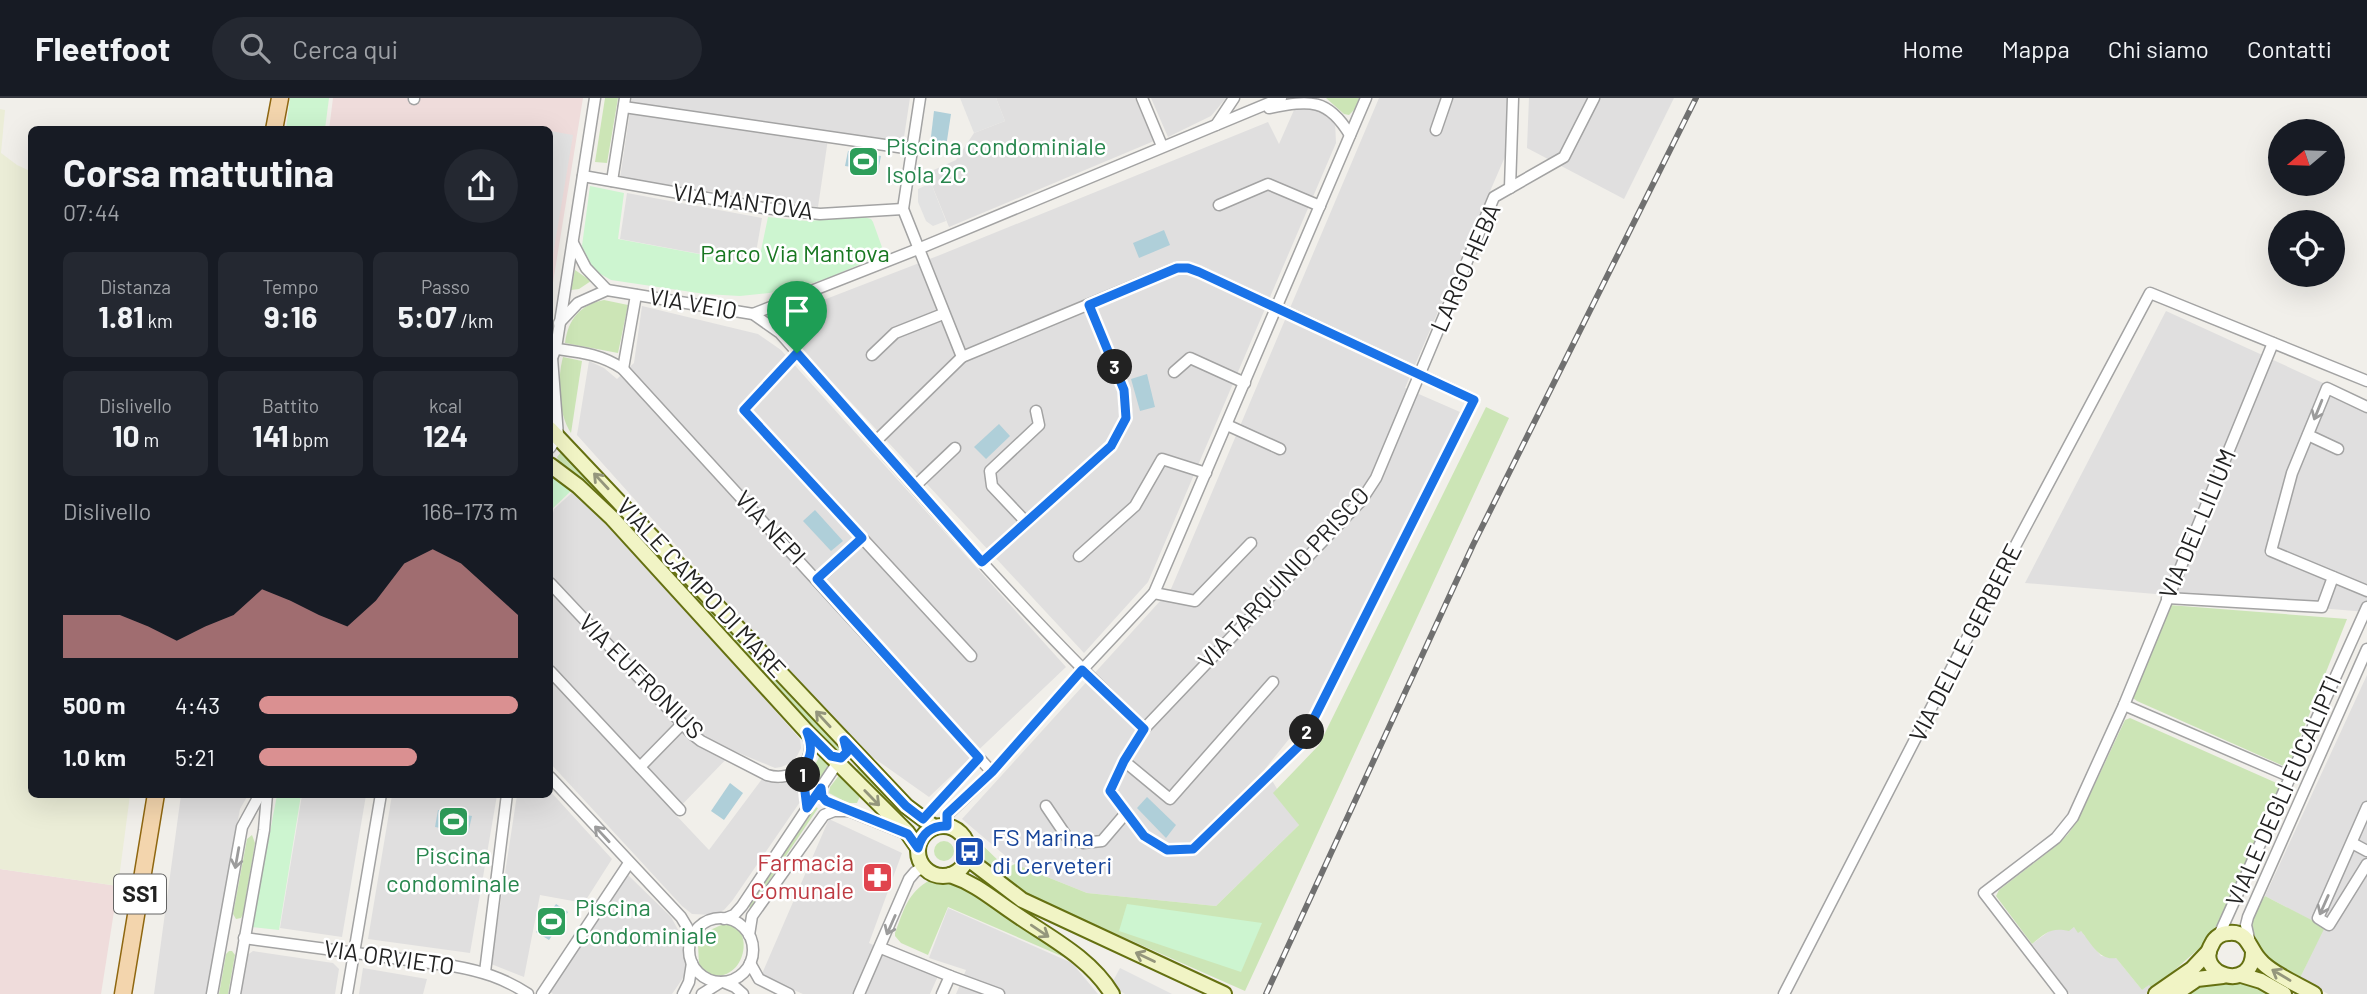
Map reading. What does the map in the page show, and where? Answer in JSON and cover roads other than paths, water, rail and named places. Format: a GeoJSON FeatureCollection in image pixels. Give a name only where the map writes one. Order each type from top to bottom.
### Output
{"type":"FeatureCollection","features":[{"type":"Feature","properties":{"kind":"main road"},"geometry":{"type":"LineString","coordinates":[[275,126],[280,98]]}},
{"type":"Feature","properties":{"kind":"main road"},"geometry":{"type":"LineString","coordinates":[[265,126],[267,105]]}},
{"type":"Feature","properties":{"kind":"main road","name":"SS1"},"geometry":{"type":"LineString","coordinates":[[123,994],[155,798]]}},
{"type":"Feature","properties":{"kind":"street"},"geometry":{"type":"LineString","coordinates":[[553,350],[596,98]]}},
{"type":"Feature","properties":{"kind":"street"},"geometry":{"type":"LineString","coordinates":[[920,98],[903,209],[962,358]]}},
{"type":"Feature","properties":{"kind":"street"},"geometry":{"type":"LineString","coordinates":[[1142,98],[1163,146]]}},
{"type":"Feature","properties":{"kind":"street"},"geometry":{"type":"LineString","coordinates":[[1216,125],[1234,98]]}},
{"type":"Feature","properties":{"kind":"street"},"geometry":{"type":"LineString","coordinates":[[753,314],[918,249],[1281,98]]}},
{"type":"Feature","properties":{"kind":"street"},"geometry":{"type":"LineString","coordinates":[[1112,994],[1087,963],[972,883],[950,875],[935,875],[923,867],[918,848],[923,835],[992,772],[1154,593],[1366,98]]}},
{"type":"Feature","properties":{"kind":"street"},"geometry":{"type":"LineString","coordinates":[[1436,130],[1447,98]]}},
{"type":"Feature","properties":{"kind":"street"},"geometry":{"type":"LineString","coordinates":[[1510,188],[1513,98]]}},
{"type":"Feature","properties":{"kind":"street","name":"LARGO HEBA"},"geometry":{"type":"LineString","coordinates":[[1419,374],[1494,197],[1564,157],[1594,98]]}},
{"type":"Feature","properties":{"kind":"street"},"geometry":{"type":"LineString","coordinates":[[1248,113],[1302,101],[1318,102],[1334,112],[1350,135]]}},
{"type":"Feature","properties":{"kind":"street"},"geometry":{"type":"LineString","coordinates":[[612,181],[625,103],[912,149]]}},
{"type":"Feature","properties":{"kind":"street","name":"VIA MANTOVA"},"geometry":{"type":"LineString","coordinates":[[583,176],[764,208],[820,214],[903,209]]}},
{"type":"Feature","properties":{"kind":"street"},"geometry":{"type":"LineString","coordinates":[[1219,205],[1268,184],[1320,206]]}},
{"type":"Feature","properties":{"kind":"street"},"geometry":{"type":"LineString","coordinates":[[559,323],[578,303],[607,290],[580,260],[573,243]]}},
{"type":"Feature","properties":{"kind":"street"},"geometry":{"type":"LineString","coordinates":[[876,441],[962,358],[1177,268],[1188,268],[1277,307],[1474,400],[1301,744],[1193,849],[1167,850],[1144,836],[1126,813],[1102,841],[1083,843],[1069,840],[1046,806]]}},
{"type":"Feature","properties":{"kind":"street","name":"VIA VEIO"},"geometry":{"type":"LineString","coordinates":[[607,290],[753,314],[780,333],[982,562],[1082,670],[1144,729]]}},
{"type":"Feature","properties":{"kind":"street","name":"VIA DELLE GERBERE"},"geometry":{"type":"LineString","coordinates":[[1784,994],[2150,293],[2273,343]]}},
{"type":"Feature","properties":{"kind":"street"},"geometry":{"type":"LineString","coordinates":[[623,369],[636,295]]}},
{"type":"Feature","properties":{"kind":"street"},"geometry":{"type":"LineString","coordinates":[[982,562],[1111,446],[1126,418],[1124,390],[1089,305]]}},
{"type":"Feature","properties":{"kind":"street"},"geometry":{"type":"LineString","coordinates":[[872,355],[895,333],[943,314]]}},
{"type":"Feature","properties":{"kind":"street"},"geometry":{"type":"LineString","coordinates":[[2273,343],[2367,381]]}},
{"type":"Feature","properties":{"kind":"street","name":"VIA DEL LILIUM"},"geometry":{"type":"LineString","coordinates":[[2063,994],[1984,893],[2056,838],[2073,817],[2124,705],[2273,343]]}},
{"type":"Feature","properties":{"kind":"street","name":"VIA NEPI"},"geometry":{"type":"LineString","coordinates":[[553,354],[590,353],[609,359],[623,369],[992,772]]}},
{"type":"Feature","properties":{"kind":"street"},"geometry":{"type":"LineString","coordinates":[[797,353],[744,410],[971,656]]}},
{"type":"Feature","properties":{"kind":"street"},"geometry":{"type":"LineString","coordinates":[[1174,372],[1189,358],[1245,383]]}},
{"type":"Feature","properties":{"kind":"street","name":"VIA TARQUINIO PRISCO"},"geometry":{"type":"LineString","coordinates":[[1126,813],[1110,791],[1124,761],[1144,729],[1361,501],[1376,478],[1419,374]]}},
{"type":"Feature","properties":{"kind":"street"},"geometry":{"type":"LineString","coordinates":[[2367,407],[2327,388],[2292,473],[2271,551],[2367,591]]}},
{"type":"Feature","properties":{"kind":"street"},"geometry":{"type":"LineString","coordinates":[[1026,522],[992,486],[990,471],[1039,425],[1036,411]]}},
{"type":"Feature","properties":{"kind":"street"},"geometry":{"type":"LineString","coordinates":[[1227,425],[1280,449]]}},
{"type":"Feature","properties":{"kind":"street"},"geometry":{"type":"LineString","coordinates":[[2308,435],[2338,449]]}},
{"type":"Feature","properties":{"kind":"street","name":"VIALE CAMPO DI MARE"},"geometry":{"type":"LineString","coordinates":[[553,439],[906,806],[935,824]]}},
{"type":"Feature","properties":{"kind":"street"},"geometry":{"type":"LineString","coordinates":[[915,486],[955,448]]}},
{"type":"Feature","properties":{"kind":"street"},"geometry":{"type":"LineString","coordinates":[[1079,556],[1135,506],[1162,459],[1206,473]]}},
{"type":"Feature","properties":{"kind":"street","name":"VIALE CAMPO DI MARE"},"geometry":{"type":"LineString","coordinates":[[553,467],[612,518],[807,732],[908,834],[918,848]]}},
{"type":"Feature","properties":{"kind":"street"},"geometry":{"type":"LineString","coordinates":[[817,579],[862,538]]}},
{"type":"Feature","properties":{"kind":"street"},"geometry":{"type":"LineString","coordinates":[[1154,593],[1195,601],[1251,543]]}},
{"type":"Feature","properties":{"kind":"street"},"geometry":{"type":"LineString","coordinates":[[2167,598],[2322,607],[2333,578]]}},
{"type":"Feature","properties":{"kind":"street","name":"VIA EUFRONIUS"},"geometry":{"type":"LineString","coordinates":[[553,586],[701,741],[778,778],[802,768]]}},
{"type":"Feature","properties":{"kind":"street","name":"VIALE DEGLI EUCALIPTI"},"geometry":{"type":"LineString","coordinates":[[2218,936],[2367,607]]}},
{"type":"Feature","properties":{"kind":"street","name":"VIALE DEGLI EUCALIPTI"},"geometry":{"type":"LineString","coordinates":[[2252,947],[2246,925],[2248,916],[2367,649]]}},
{"type":"Feature","properties":{"kind":"street"},"geometry":{"type":"LineString","coordinates":[[553,674],[680,810]]}},
{"type":"Feature","properties":{"kind":"street"},"geometry":{"type":"LineString","coordinates":[[1124,761],[1170,799],[1273,682]]}},
{"type":"Feature","properties":{"kind":"street"},"geometry":{"type":"LineString","coordinates":[[2124,705],[2291,778]]}},
{"type":"Feature","properties":{"kind":"street"},"geometry":{"type":"LineString","coordinates":[[640,767],[682,724]]}},
{"type":"Feature","properties":{"kind":"street"},"geometry":{"type":"LineString","coordinates":[[807,732],[811,750],[808,762],[802,768],[807,808]]}},
{"type":"Feature","properties":{"kind":"street"},"geometry":{"type":"LineString","coordinates":[[831,756],[844,756],[847,750],[844,740]]}},
{"type":"Feature","properties":{"kind":"street"},"geometry":{"type":"LineString","coordinates":[[683,994],[690,982],[691,942],[698,929],[707,923],[733,915],[742,906],[836,765],[831,756]]}},
{"type":"Feature","properties":{"kind":"street"},"geometry":{"type":"LineString","coordinates":[[935,824],[979,758]]}},
{"type":"Feature","properties":{"kind":"street"},"geometry":{"type":"LineString","coordinates":[[553,780],[681,917],[691,942]]}},
{"type":"Feature","properties":{"kind":"street"},"geometry":{"type":"LineString","coordinates":[[821,788],[825,800],[908,834]]}},
{"type":"Feature","properties":{"kind":"street"},"geometry":{"type":"LineString","coordinates":[[212,994],[242,827],[258,798]]}},
{"type":"Feature","properties":{"kind":"street"},"geometry":{"type":"LineString","coordinates":[[234,994],[264,830],[267,798]]}},
{"type":"Feature","properties":{"kind":"street"},"geometry":{"type":"LineString","coordinates":[[347,994],[380,798]]}},
{"type":"Feature","properties":{"kind":"street"},"geometry":{"type":"LineString","coordinates":[[485,972],[507,798]]}},
{"type":"Feature","properties":{"kind":"street"},"geometry":{"type":"LineString","coordinates":[[2367,807],[2318,918],[2329,925],[2367,864]]}},
{"type":"Feature","properties":{"kind":"street"},"geometry":{"type":"LineString","coordinates":[[702,994],[743,974],[750,963],[753,950],[749,934],[752,916],[824,815],[850,811]]}},
{"type":"Feature","properties":{"kind":"street"},"geometry":{"type":"LineString","coordinates":[[935,824],[961,835],[968,849],[963,865],[950,875]]}},
{"type":"Feature","properties":{"kind":"street"},"geometry":{"type":"LineString","coordinates":[[2352,843],[2367,850]]}},
{"type":"Feature","properties":{"kind":"street"},"geometry":{"type":"LineString","coordinates":[[967,858],[1022,900],[1224,994]]}},
{"type":"Feature","properties":{"kind":"street"},"geometry":{"type":"LineString","coordinates":[[542,994],[629,863]]}},
{"type":"Feature","properties":{"kind":"street"},"geometry":{"type":"LineString","coordinates":[[859,994],[909,879],[923,867]]}},
{"type":"Feature","properties":{"kind":"street"},"geometry":{"type":"LineString","coordinates":[[2339,870],[2357,880]]}},
{"type":"Feature","properties":{"kind":"street"},"geometry":{"type":"LineString","coordinates":[[994,899],[1022,900]]}},
{"type":"Feature","properties":{"kind":"street"},"geometry":{"type":"LineString","coordinates":[[681,917],[707,923]]}},
{"type":"Feature","properties":{"kind":"street"},"geometry":{"type":"LineString","coordinates":[[724,919],[737,922],[749,934]]}},
{"type":"Feature","properties":{"kind":"street"},"geometry":{"type":"LineString","coordinates":[[2157,994],[2192,969],[2209,951],[2218,936],[2232,932],[2240,934],[2266,966],[2314,994]]}},
{"type":"Feature","properties":{"kind":"street","name":"VIA ORVIETO"},"geometry":{"type":"LineString","coordinates":[[244,939],[485,972],[528,994]]}},
{"type":"Feature","properties":{"kind":"street"},"geometry":{"type":"LineString","coordinates":[[881,947],[999,994]]}},
{"type":"Feature","properties":{"kind":"street"},"geometry":{"type":"LineString","coordinates":[[2241,975],[2251,965],[2252,947]]}},
{"type":"Feature","properties":{"kind":"street"},"geometry":{"type":"LineString","coordinates":[[2209,951],[2213,969],[2223,976]]}},
{"type":"Feature","properties":{"kind":"street"},"geometry":{"type":"LineString","coordinates":[[692,963],[705,978],[735,986],[743,994]]}},
{"type":"Feature","properties":{"kind":"street"},"geometry":{"type":"LineString","coordinates":[[750,963],[759,979],[789,994]]}},
{"type":"Feature","properties":{"kind":"street"},"geometry":{"type":"LineString","coordinates":[[2175,994],[2197,979],[2241,975],[2261,981],[2284,994]]}},
{"type":"Feature","properties":{"kind":"street"},"geometry":{"type":"LineString","coordinates":[[942,994],[950,976]]}},
{"type":"Feature","properties":{"kind":"water"},"geometry":{"type":"Polygon","coordinates":[[[934,111],[951,114],[946,147],[930,145],[934,111]]]}},
{"type":"Feature","properties":{"kind":"water","name":"Piscina condominiale Isola 2C"},"geometry":{"type":"Polygon","coordinates":[[[848,151],[881,156],[878,171],[845,166],[848,151]]]}},
{"type":"Feature","properties":{"kind":"water"},"geometry":{"type":"Polygon","coordinates":[[[1164,230],[1170,245],[1139,258],[1133,243],[1164,230]]]}},
{"type":"Feature","properties":{"kind":"water"},"geometry":{"type":"Polygon","coordinates":[[[1147,374],[1155,407],[1140,411],[1131,379],[1147,374]]]}},
{"type":"Feature","properties":{"kind":"water"},"geometry":{"type":"Polygon","coordinates":[[[999,424],[1010,436],[986,459],[974,447],[999,424]]]}},
{"type":"Feature","properties":{"kind":"water"},"geometry":{"type":"Polygon","coordinates":[[[815,510],[843,541],[831,551],[803,521],[815,510]]]}},
{"type":"Feature","properties":{"kind":"water"},"geometry":{"type":"Polygon","coordinates":[[[730,783],[743,793],[724,820],[711,811],[730,783]]]}},
{"type":"Feature","properties":{"kind":"water"},"geometry":{"type":"Polygon","coordinates":[[[1147,797],[1176,825],[1166,838],[1137,808],[1147,797]]]}},
{"type":"Feature","properties":{"kind":"water","name":"Piscina condominale"},"geometry":{"type":"Polygon","coordinates":[[[438,810],[472,816],[468,833],[435,827],[438,810]]]}},
{"type":"Feature","properties":{"kind":"water","name":"Piscina Condominiale"},"geometry":{"type":"Polygon","coordinates":[[[556,904],[568,912],[549,940],[536,932],[556,904]]]}},
{"type":"Feature","properties":{"kind":"railway"},"geometry":{"type":"LineString","coordinates":[[1266,994],[1473,545],[1696,98]]}},
{"type":"Feature","properties":{"kind":"place","name":"Piscina condominiale Isola 2C"},"geometry":{"type":"Point","coordinates":[863,161]}},
{"type":"Feature","properties":{"kind":"place","name":"Piscina condominale"},"geometry":{"type":"Point","coordinates":[453,822]}},
{"type":"Feature","properties":{"kind":"place","name":"FS Marina di Cerveteri"},"geometry":{"type":"Point","coordinates":[969,852]}},
{"type":"Feature","properties":{"kind":"place","name":"Farmacia Comunale"},"geometry":{"type":"Point","coordinates":[877,877]}},
{"type":"Feature","properties":{"kind":"place","name":"Piscina Condominiale"},"geometry":{"type":"Point","coordinates":[552,922]}},
{"type":"Feature","properties":{"kind":"park label","name":"Parco Via Mantova"},"geometry":{"type":"Point","coordinates":[795,254]}}]}
